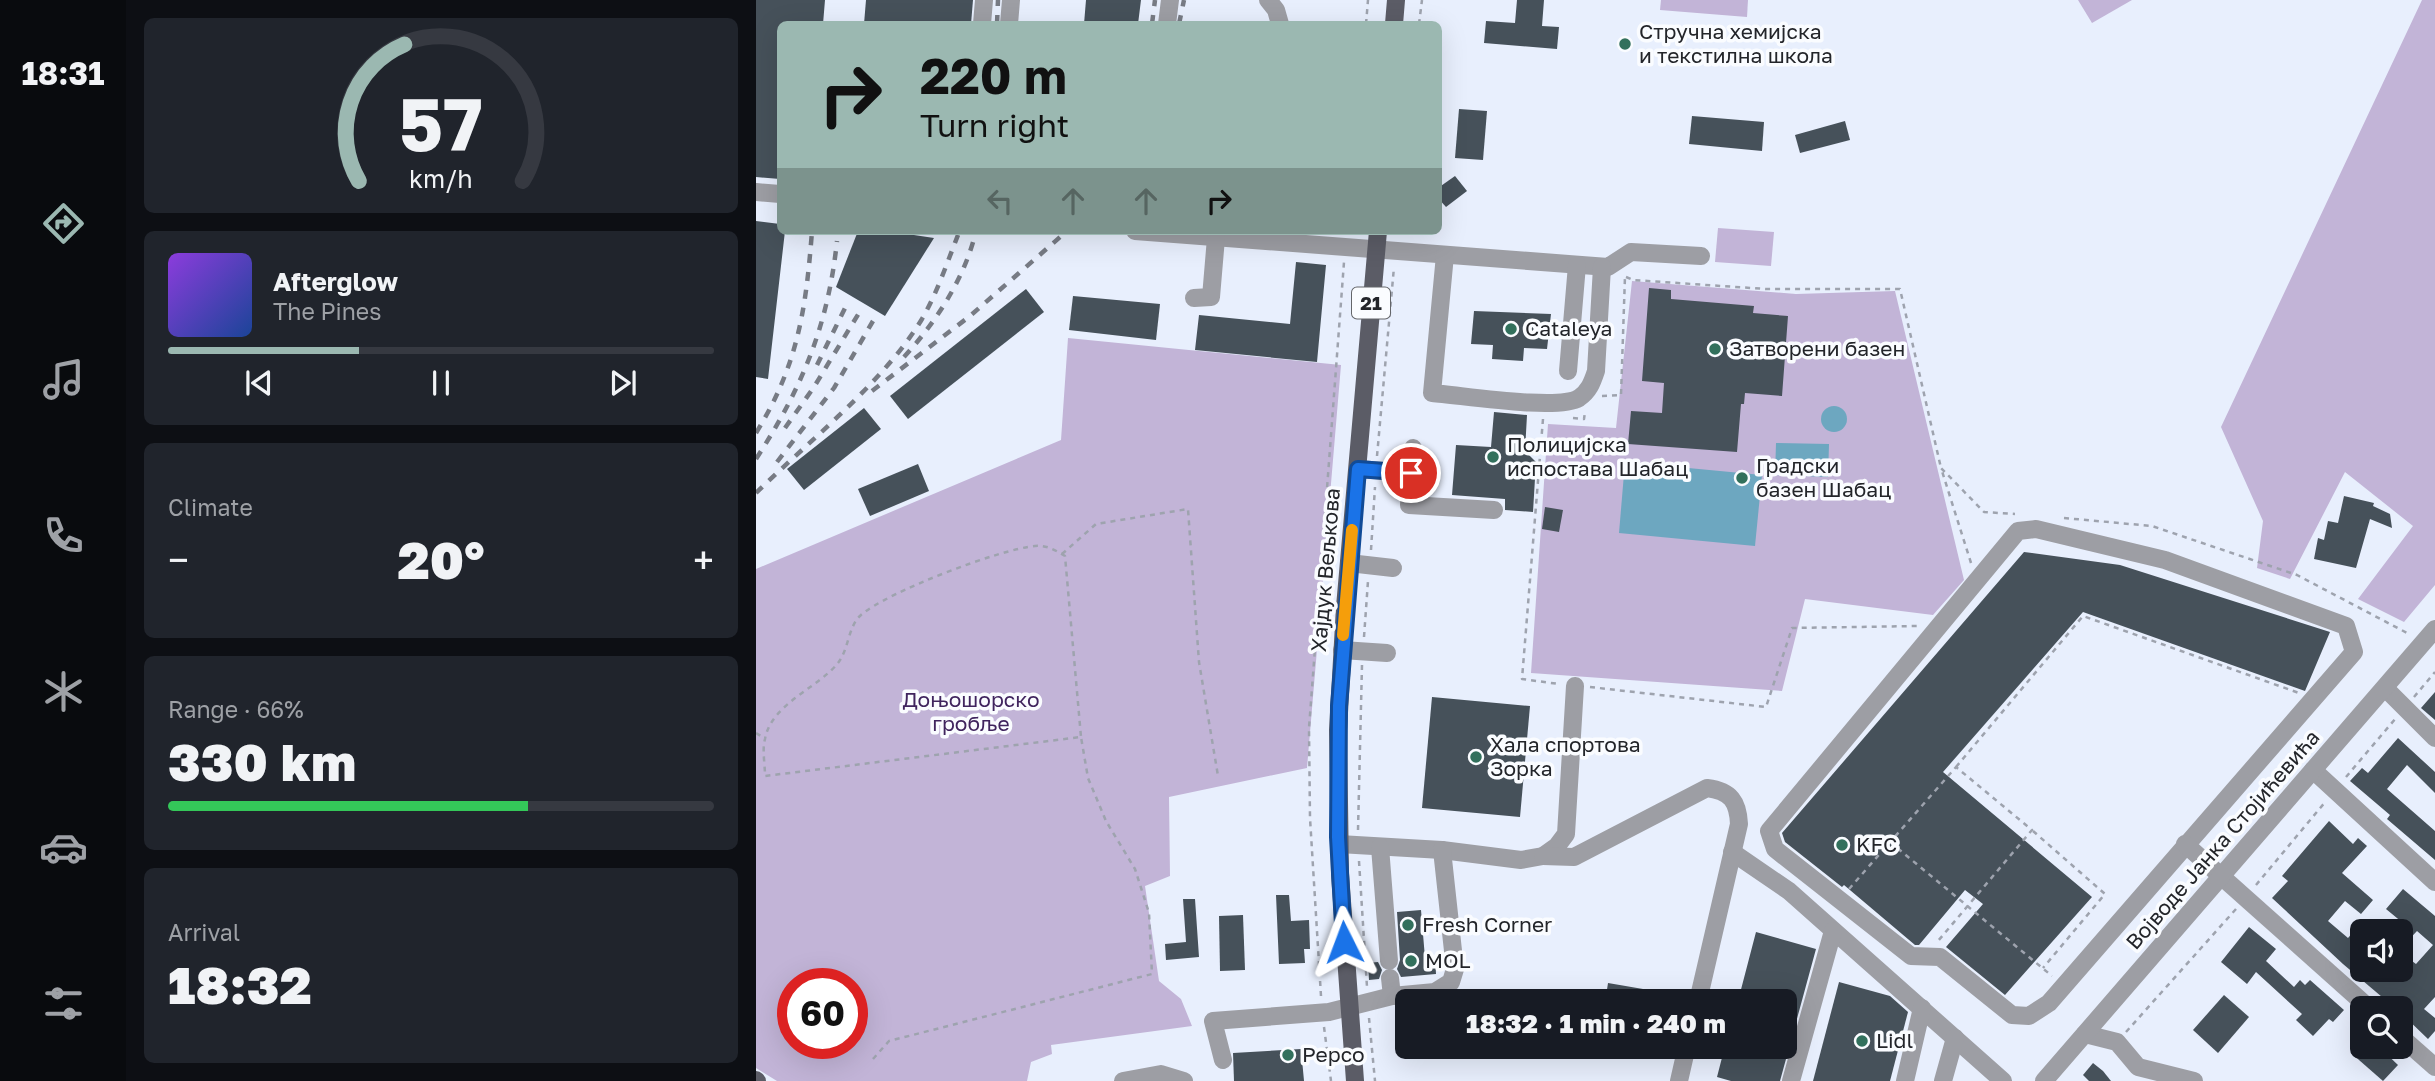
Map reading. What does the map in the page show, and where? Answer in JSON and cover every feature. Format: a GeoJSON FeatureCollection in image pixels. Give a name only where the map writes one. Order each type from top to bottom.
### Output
{"type":"FeatureCollection","features":[{"type":"Feature","properties":{"kind":"main road"},"geometry":{"type":"LineString","coordinates":[[1394,21],[1396,0]]}},
{"type":"Feature","properties":{"kind":"main road","name":"Хајдук Вељкова"},"geometry":{"type":"LineString","coordinates":[[1356,1080],[1348,1008],[1339,844],[1342,650],[1377,240]]}},
{"type":"Feature","properties":{"kind":"street"},"geometry":{"type":"LineString","coordinates":[[982,21],[984,0]]}},
{"type":"Feature","properties":{"kind":"street"},"geometry":{"type":"LineString","coordinates":[[1009,21],[1011,0]]}},
{"type":"Feature","properties":{"kind":"street"},"geometry":{"type":"LineString","coordinates":[[1167,21],[1170,0]]}},
{"type":"Feature","properties":{"kind":"street"},"geometry":{"type":"LineString","coordinates":[[1268,0],[1276,10],[1279,21]]}},
{"type":"Feature","properties":{"kind":"street"},"geometry":{"type":"LineString","coordinates":[[756,192],[777,194]]}},
{"type":"Feature","properties":{"kind":"street"},"geometry":{"type":"LineString","coordinates":[[1181,235],[1216,238],[1261,235],[1346,246],[1377,240],[1445,254],[1605,267],[1630,252],[1701,256]]}},
{"type":"Feature","properties":{"kind":"street"},"geometry":{"type":"LineString","coordinates":[[1194,298],[1211,297],[1216,238]]}},
{"type":"Feature","properties":{"kind":"street"},"geometry":{"type":"LineString","coordinates":[[1445,254],[1432,393],[1556,404],[1579,397],[1591,386],[1596,371],[1605,267]]}},
{"type":"Feature","properties":{"kind":"street"},"geometry":{"type":"LineString","coordinates":[[1567,371],[1577,265]]}},
{"type":"Feature","properties":{"kind":"street"},"geometry":{"type":"LineString","coordinates":[[1413,448],[1409,505],[1494,510]]}},
{"type":"Feature","properties":{"kind":"street"},"geometry":{"type":"LineString","coordinates":[[1358,469],[1411,473]]}},
{"type":"Feature","properties":{"kind":"street"},"geometry":{"type":"LineString","coordinates":[[2036,529],[2165,559],[2346,626],[2354,652],[2313,697],[2049,1003],[2029,1016],[2012,1015],[1940,957],[1911,956],[1775,849],[1769,831],[2018,531],[2036,529]]}},
{"type":"Feature","properties":{"kind":"street"},"geometry":{"type":"LineString","coordinates":[[1349,564],[1393,568]]}},
{"type":"Feature","properties":{"kind":"street","name":"Војводе Јанка Стојићевића"},"geometry":{"type":"LineString","coordinates":[[2044,1081],[2435,629]]}},
{"type":"Feature","properties":{"kind":"street"},"geometry":{"type":"LineString","coordinates":[[1342,650],[1387,653]]}},
{"type":"Feature","properties":{"kind":"street"},"geometry":{"type":"LineString","coordinates":[[1543,856],[1557,846],[1566,834],[1575,685]]}},
{"type":"Feature","properties":{"kind":"street"},"geometry":{"type":"LineString","coordinates":[[2385,688],[2435,738]]}},
{"type":"Feature","properties":{"kind":"street"},"geometry":{"type":"LineString","coordinates":[[2313,770],[2435,882]]}},
{"type":"Feature","properties":{"kind":"street"},"geometry":{"type":"LineString","coordinates":[[1339,844],[1442,850],[1521,860],[1543,856],[1574,857],[1707,788],[1723,790],[1738,806],[1739,824],[1701,989]]}},
{"type":"Feature","properties":{"kind":"street"},"geometry":{"type":"LineString","coordinates":[[2185,844],[2356,996]]}},
{"type":"Feature","properties":{"kind":"street"},"geometry":{"type":"LineString","coordinates":[[1380,847],[1390,979]]}},
{"type":"Feature","properties":{"kind":"street"},"geometry":{"type":"LineString","coordinates":[[1390,979],[1434,992],[1454,977],[1442,850]]}},
{"type":"Feature","properties":{"kind":"street"},"geometry":{"type":"LineString","coordinates":[[1732,852],[1789,891],[1955,1038],[1982,1073],[2003,1081]]}},
{"type":"Feature","properties":{"kind":"street"},"geometry":{"type":"LineString","coordinates":[[1790,1081],[1833,931]]}},
{"type":"Feature","properties":{"kind":"street"},"geometry":{"type":"LineString","coordinates":[[1223,1060],[1213,1021],[1348,1008],[1390,979]]}},
{"type":"Feature","properties":{"kind":"street"},"geometry":{"type":"LineString","coordinates":[[1905,1081],[1922,1009]]}},
{"type":"Feature","properties":{"kind":"street"},"geometry":{"type":"LineString","coordinates":[[2085,1034],[2117,1042],[2138,1067],[2194,1081]]}},
{"type":"Feature","properties":{"kind":"street"},"geometry":{"type":"LineString","coordinates":[[1943,1081],[1955,1038]]}},
{"type":"Feature","properties":{"kind":"street"},"geometry":{"type":"LineString","coordinates":[[2413,1048],[2435,1067]]}},
{"type":"Feature","properties":{"kind":"street"},"geometry":{"type":"LineString","coordinates":[[1679,1081],[1684,1059]]}},
{"type":"Feature","properties":{"kind":"street"},"geometry":{"type":"LineString","coordinates":[[1123,1081],[1161,1074],[1184,1081]]}},
{"type":"Feature","properties":{"kind":"path"},"geometry":{"type":"LineString","coordinates":[[1366,21],[1368,0]]}},
{"type":"Feature","properties":{"kind":"path"},"geometry":{"type":"LineString","coordinates":[[1419,21],[1422,0]]}},
{"type":"Feature","properties":{"kind":"path"},"geometry":{"type":"LineString","coordinates":[[1331,1081],[1322,1012],[1311,830],[1310,728],[1346,246]]}},
{"type":"Feature","properties":{"kind":"path"},"geometry":{"type":"LineString","coordinates":[[1605,267],[1633,280],[1766,289],[1899,289],[1941,468]]}},
{"type":"Feature","properties":{"kind":"path"},"geometry":{"type":"LineString","coordinates":[[1598,396],[1621,395],[1625,276]]}},
{"type":"Feature","properties":{"kind":"path"},"geometry":{"type":"LineString","coordinates":[[1571,417],[1584,419],[1585,407]]}},
{"type":"Feature","properties":{"kind":"path"},"geometry":{"type":"LineString","coordinates":[[1543,415],[1522,679],[1766,707],[1792,628],[1919,626]]}},
{"type":"Feature","properties":{"kind":"path"},"geometry":{"type":"LineString","coordinates":[[1062,554],[1096,524],[1188,509],[1199,662],[1218,776]]}},
{"type":"Feature","properties":{"kind":"path"},"geometry":{"type":"LineString","coordinates":[[1062,554],[1051,547],[1035,546],[1003,554],[918,585],[869,608],[858,617],[838,663],[774,719],[765,738],[765,776],[1081,737]]}},
{"type":"Feature","properties":{"kind":"path"},"geometry":{"type":"LineString","coordinates":[[873,1059],[889,1041],[1152,974],[1149,913],[1135,869],[1106,821],[1088,778],[1081,737],[1062,554]]}},
{"type":"Feature","properties":{"kind":"path"},"geometry":{"type":"LineString","coordinates":[[1840,900],[2082,616],[2313,697]]}},
{"type":"Feature","properties":{"kind":"path"},"geometry":{"type":"LineString","coordinates":[[2117,1042],[2246,898],[2435,672]]}},
{"type":"Feature","properties":{"kind":"path"},"geometry":{"type":"LineString","coordinates":[[756,733],[765,738]]}},
{"type":"Feature","properties":{"kind":"path"},"geometry":{"type":"LineString","coordinates":[[1956,767],[2105,894],[2043,968]]}},
{"type":"Feature","properties":{"kind":"path"},"geometry":{"type":"LineString","coordinates":[[1924,956],[2032,830]]}},
{"type":"Feature","properties":{"kind":"path"},"geometry":{"type":"LineString","coordinates":[[1890,842],[2064,985]]}},
{"type":"Feature","properties":{"kind":"green space"},"geometry":{"type":"Polygon","coordinates":[[[1661,0],[1748,0],[1747,17],[1660,10],[1661,0]]]}},
{"type":"Feature","properties":{"kind":"green space"},"geometry":{"type":"Polygon","coordinates":[[[2078,0],[2132,0],[2092,23],[2078,0]]]}},
{"type":"Feature","properties":{"kind":"green space"},"geometry":{"type":"Polygon","coordinates":[[[2422,0],[2435,0],[2435,585],[2404,622],[2358,599],[2413,526],[2345,472],[2290,579],[2257,568],[2263,521],[2221,427],[2422,0]]]}},
{"type":"Feature","properties":{"kind":"green space"},"geometry":{"type":"Polygon","coordinates":[[[1718,228],[1774,232],[1771,266],[1715,262],[1718,228]]]}},
{"type":"Feature","properties":{"kind":"green space","name":"Градски базен Шабац"},"geometry":{"type":"Polygon","coordinates":[[[1632,281],[1796,294],[1895,291],[1964,580],[1933,615],[1805,599],[1782,691],[1531,673],[1548,424],[1616,428],[1632,281]]]}},
{"type":"Feature","properties":{"kind":"green space","name":"Доњошорско гробље"},"geometry":{"type":"Polygon","coordinates":[[[1068,338],[1341,365],[1307,768],[1169,797],[1170,876],[1145,886],[1159,981],[1181,999],[1192,1026],[1051,1045],[1052,1054],[1031,1062],[1027,1081],[777,1081],[756,1068],[756,569],[1061,440],[1068,338]]]}},
{"type":"Feature","properties":{"kind":"water"},"geometry":{"type":"Polygon","coordinates":[[[1834,406],[1843,410],[1847,419],[1843,428],[1834,432],[1825,428],[1821,419],[1825,410],[1834,406]]]}},
{"type":"Feature","properties":{"kind":"water"},"geometry":{"type":"Polygon","coordinates":[[[1776,443],[1829,444],[1828,477],[1775,475],[1776,443]]]}},
{"type":"Feature","properties":{"kind":"water"},"geometry":{"type":"Polygon","coordinates":[[[1625,462],[1762,475],[1755,546],[1619,533],[1625,462]]]}},
{"type":"Feature","properties":{"kind":"building"},"geometry":{"type":"Polygon","coordinates":[[[756,0],[825,0],[823,21],[777,21],[777,179],[756,177],[756,0]]]}},
{"type":"Feature","properties":{"kind":"building"},"geometry":{"type":"Polygon","coordinates":[[[866,0],[973,0],[971,21],[864,21],[866,0]]]}},
{"type":"Feature","properties":{"kind":"building"},"geometry":{"type":"Polygon","coordinates":[[[1086,0],[1141,0],[1138,21],[1084,21],[1086,0]]]}},
{"type":"Feature","properties":{"kind":"building"},"geometry":{"type":"Polygon","coordinates":[[[1517,0],[1544,0],[1542,26],[1559,27],[1557,49],[1484,43],[1486,21],[1515,23],[1517,0]]]}},
{"type":"Feature","properties":{"kind":"building"},"geometry":{"type":"Polygon","coordinates":[[[1459,109],[1487,111],[1483,160],[1455,158],[1459,109]]]}},
{"type":"Feature","properties":{"kind":"building"},"geometry":{"type":"Polygon","coordinates":[[[1692,116],[1764,122],[1762,151],[1689,144],[1692,116]]]}},
{"type":"Feature","properties":{"kind":"building"},"geometry":{"type":"Polygon","coordinates":[[[1845,121],[1850,140],[1800,153],[1795,135],[1845,121]]]}},
{"type":"Feature","properties":{"kind":"building"},"geometry":{"type":"Polygon","coordinates":[[[1455,176],[1467,191],[1446,207],[1442,202],[1442,185],[1455,176]]]}},
{"type":"Feature","properties":{"kind":"building"},"geometry":{"type":"Polygon","coordinates":[[[756,221],[777,224],[777,235],[785,235],[768,379],[756,377],[756,221]]]}},
{"type":"Feature","properties":{"kind":"building"},"geometry":{"type":"Polygon","coordinates":[[[856,235],[914,235],[934,238],[885,316],[836,287],[856,235]]]}},
{"type":"Feature","properties":{"kind":"building"},"geometry":{"type":"Polygon","coordinates":[[[1296,262],[1326,265],[1317,362],[1195,350],[1199,315],[1290,324],[1296,262]]]}},
{"type":"Feature","properties":{"kind":"building","name":"Затворени базен"},"geometry":{"type":"Polygon","coordinates":[[[1649,288],[1671,290],[1671,299],[1754,306],[1753,313],[1788,316],[1782,396],[1745,393],[1744,404],[1741,404],[1737,452],[1628,444],[1631,411],[1662,413],[1664,383],[1642,381],[1649,288]]]}},
{"type":"Feature","properties":{"kind":"building"},"geometry":{"type":"Polygon","coordinates":[[[1026,289],[1044,312],[908,419],[890,396],[1026,289]]]}},
{"type":"Feature","properties":{"kind":"building"},"geometry":{"type":"Polygon","coordinates":[[[1073,296],[1160,304],[1156,340],[1069,330],[1073,296]]]}},
{"type":"Feature","properties":{"kind":"building","name":"Cataleya"},"geometry":{"type":"Polygon","coordinates":[[[1474,311],[1551,314],[1547,349],[1524,348],[1523,361],[1492,359],[1493,345],[1471,344],[1474,311]]]}},
{"type":"Feature","properties":{"kind":"building"},"geometry":{"type":"Polygon","coordinates":[[[864,408],[881,429],[804,490],[787,469],[864,408]]]}},
{"type":"Feature","properties":{"kind":"building","name":"Полицијска испостава Шабац"},"geometry":{"type":"Polygon","coordinates":[[[1494,412],[1527,415],[1525,451],[1536,462],[1533,512],[1505,510],[1505,499],[1452,495],[1456,445],[1491,447],[1494,412]]]}},
{"type":"Feature","properties":{"kind":"building"},"geometry":{"type":"Polygon","coordinates":[[[918,464],[929,491],[870,516],[858,489],[918,464]]]}},
{"type":"Feature","properties":{"kind":"building"},"geometry":{"type":"Polygon","coordinates":[[[2344,496],[2374,503],[2373,506],[2390,514],[2392,528],[2370,519],[2356,568],[2314,559],[2318,538],[2324,540],[2328,521],[2338,523],[2344,496]]]}},
{"type":"Feature","properties":{"kind":"building"},"geometry":{"type":"Polygon","coordinates":[[[1545,507],[1563,510],[1559,532],[1542,529],[1545,507]]]}},
{"type":"Feature","properties":{"kind":"building"},"geometry":{"type":"Polygon","coordinates":[[[2024,552],[2120,565],[2330,632],[2305,691],[2083,612],[1943,772],[2092,897],[2005,995],[1946,947],[1983,904],[1965,890],[1919,945],[1915,945],[1844,885],[1842,887],[1785,842],[1782,833],[2024,552]]]}},
{"type":"Feature","properties":{"kind":"building"},"geometry":{"type":"Polygon","coordinates":[[[2435,692],[2435,720],[2421,708],[2435,692]]]}},
{"type":"Feature","properties":{"kind":"building","name":"Хала спортова Зорка"},"geometry":{"type":"Polygon","coordinates":[[[1432,697],[1530,706],[1520,817],[1422,808],[1432,697]]]}},
{"type":"Feature","properties":{"kind":"building"},"geometry":{"type":"Polygon","coordinates":[[[2398,738],[2435,772],[2435,793],[2407,765],[2387,789],[2435,831],[2435,860],[2387,819],[2390,815],[2350,781],[2362,768],[2368,773],[2398,738]]]}},
{"type":"Feature","properties":{"kind":"building"},"geometry":{"type":"Polygon","coordinates":[[[2329,821],[2353,844],[2358,838],[2367,846],[2342,873],[2373,900],[2361,914],[2345,901],[2328,921],[2348,938],[2350,936],[2350,970],[2272,898],[2288,881],[2282,876],[2329,821]]]}},
{"type":"Feature","properties":{"kind":"building"},"geometry":{"type":"Polygon","coordinates":[[[2403,889],[2435,916],[2435,997],[2424,1009],[2435,1018],[2435,1031],[2428,1039],[2413,1025],[2413,996],[2381,996],[2364,982],[2413,982],[2413,962],[2416,964],[2433,945],[2417,931],[2413,935],[2413,919],[2398,919],[2386,909],[2403,889]]]}},
{"type":"Feature","properties":{"kind":"building"},"geometry":{"type":"Polygon","coordinates":[[[1276,895],[1289,895],[1291,921],[1309,920],[1310,949],[1304,949],[1305,963],[1279,964],[1276,895]]]}},
{"type":"Feature","properties":{"kind":"building"},"geometry":{"type":"Polygon","coordinates":[[[1183,899],[1195,899],[1199,957],[1166,960],[1165,944],[1186,942],[1183,899]]]}},
{"type":"Feature","properties":{"kind":"building"},"geometry":{"type":"Polygon","coordinates":[[[1421,910],[1425,958],[1435,957],[1436,974],[1401,977],[1397,969],[1400,960],[1397,912],[1421,910]]]}},
{"type":"Feature","properties":{"kind":"building"},"geometry":{"type":"Polygon","coordinates":[[[1243,915],[1245,970],[1220,971],[1219,916],[1243,915]]]}},
{"type":"Feature","properties":{"kind":"building"},"geometry":{"type":"Polygon","coordinates":[[[2249,927],[2276,949],[2266,961],[2294,987],[2300,980],[2305,985],[2310,980],[2344,1010],[2333,1022],[2329,1019],[2313,1036],[2296,1020],[2302,1014],[2256,972],[2247,984],[2221,962],[2249,927]]]}},
{"type":"Feature","properties":{"kind":"building"},"geometry":{"type":"Polygon","coordinates":[[[1756,932],[1816,949],[1797,1019],[1797,989],[1741,989],[1756,932]]]}},
{"type":"Feature","properties":{"kind":"building"},"geometry":{"type":"Polygon","coordinates":[[[1378,962],[1382,970],[1379,979],[1369,980],[1368,963],[1378,962]]]}},
{"type":"Feature","properties":{"kind":"building","name":"Lidl"},"geometry":{"type":"Polygon","coordinates":[[[1839,982],[1890,996],[1908,1012],[1890,1081],[1813,1081],[1839,982]]]}},
{"type":"Feature","properties":{"kind":"building"},"geometry":{"type":"Polygon","coordinates":[[[1608,983],[1643,989],[1607,989],[1608,983]]]}},
{"type":"Feature","properties":{"kind":"building"},"geometry":{"type":"Polygon","coordinates":[[[2224,995],[2249,1017],[2218,1053],[2193,1030],[2224,995]]]}},
{"type":"Feature","properties":{"kind":"building"},"geometry":{"type":"Polygon","coordinates":[[[1301,1049],[1304,1081],[1234,1081],[1233,1053],[1301,1049]]]}},
{"type":"Feature","properties":{"kind":"building"},"geometry":{"type":"Polygon","coordinates":[[[1722,1059],[1786,1059],[1780,1081],[1731,1081],[1717,1077],[1722,1059]]]}},
{"type":"Feature","properties":{"kind":"building"},"geometry":{"type":"Polygon","coordinates":[[[2358,1059],[2392,1059],[2398,1065],[2383,1081],[2358,1059]]]}},
{"type":"Feature","properties":{"kind":"building"},"geometry":{"type":"Polygon","coordinates":[[[2093,1063],[2111,1081],[2089,1081],[2083,1075],[2093,1063]]]}},
{"type":"Feature","properties":{"kind":"railway"},"geometry":{"type":"LineString","coordinates":[[997,21],[998,0]]}},
{"type":"Feature","properties":{"kind":"railway"},"geometry":{"type":"LineString","coordinates":[[1152,21],[1155,0]]}},
{"type":"Feature","properties":{"kind":"railway"},"geometry":{"type":"LineString","coordinates":[[1180,21],[1184,0]]}},
{"type":"Feature","properties":{"kind":"railway"},"geometry":{"type":"LineString","coordinates":[[756,433],[782,384],[798,336],[807,286],[812,235]]}},
{"type":"Feature","properties":{"kind":"railway"},"geometry":{"type":"LineString","coordinates":[[756,493],[867,388],[906,342],[932,299],[958,235]]}},
{"type":"Feature","properties":{"kind":"railway"},"geometry":{"type":"LineString","coordinates":[[904,357],[948,298],[965,266],[975,235]]}},
{"type":"Feature","properties":{"kind":"railway"},"geometry":{"type":"LineString","coordinates":[[872,391],[970,316],[1062,235]]}},
{"type":"Feature","properties":{"kind":"railway"},"geometry":{"type":"LineString","coordinates":[[756,459],[787,407],[820,329],[837,241]]}},
{"type":"Feature","properties":{"kind":"railway"},"geometry":{"type":"LineString","coordinates":[[817,365],[848,302]]}},
{"type":"Feature","properties":{"kind":"railway"},"geometry":{"type":"LineString","coordinates":[[785,428],[814,387],[862,308]]}},
{"type":"Feature","properties":{"kind":"railway"},"geometry":{"type":"LineString","coordinates":[[777,462],[834,388],[873,321]]}},
{"type":"Feature","properties":{"kind":"slow traffic"},"geometry":{"type":"LineString","coordinates":[[1343,635],[1352,530]]}},
{"type":"Feature","properties":{"kind":"place","name":"Стручна хемијска и текстилна школа"},"geometry":{"type":"Point","coordinates":[1625,44]}},
{"type":"Feature","properties":{"kind":"place","name":"Cataleya"},"geometry":{"type":"Point","coordinates":[1511,329]}},
{"type":"Feature","properties":{"kind":"place","name":"Затворени базен"},"geometry":{"type":"Point","coordinates":[1715,349]}},
{"type":"Feature","properties":{"kind":"place","name":"Полицијска испостава Шабац"},"geometry":{"type":"Point","coordinates":[1493,457]}},
{"type":"Feature","properties":{"kind":"place","name":"Градски базен Шабац"},"geometry":{"type":"Point","coordinates":[1742,478]}},
{"type":"Feature","properties":{"kind":"place","name":"Хала спортова Зорка"},"geometry":{"type":"Point","coordinates":[1476,757]}},
{"type":"Feature","properties":{"kind":"place","name":"KFC"},"geometry":{"type":"Point","coordinates":[1842,845]}},
{"type":"Feature","properties":{"kind":"place","name":"Fresh Corner"},"geometry":{"type":"Point","coordinates":[1408,925]}},
{"type":"Feature","properties":{"kind":"place","name":"MOL"},"geometry":{"type":"Point","coordinates":[1411,961]}},
{"type":"Feature","properties":{"kind":"place","name":"Lidl"},"geometry":{"type":"Point","coordinates":[1862,1041]}},
{"type":"Feature","properties":{"kind":"place","name":"Pepco"},"geometry":{"type":"Point","coordinates":[1288,1055]}},
{"type":"Feature","properties":{"kind":"route"},"geometry":{"type":"LineString","coordinates":[[1344,942],[1338,837],[1339,706],[1343,629],[1358,469],[1411,473]]}}]}
